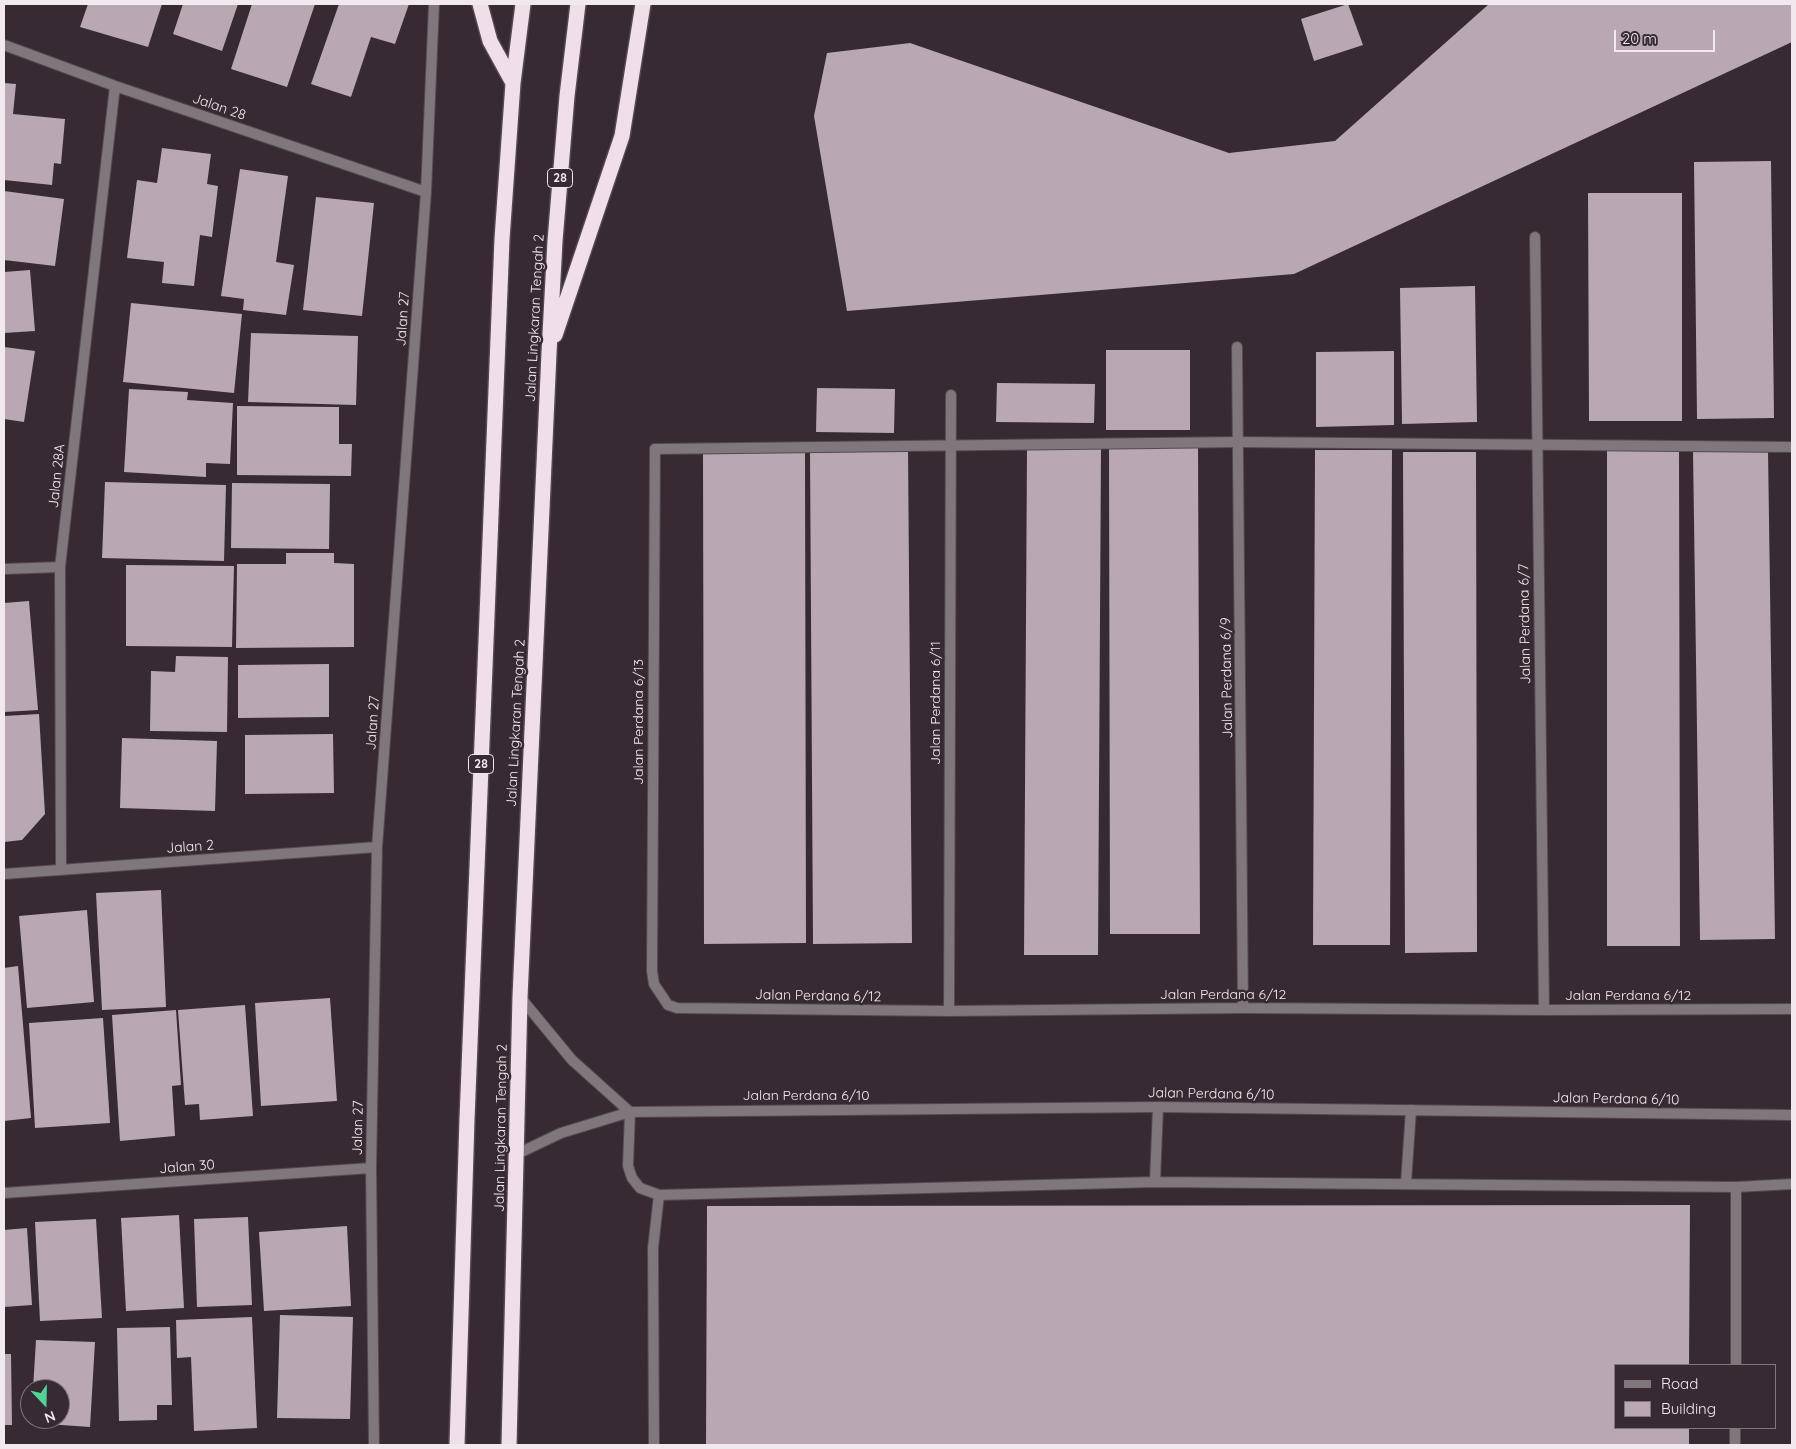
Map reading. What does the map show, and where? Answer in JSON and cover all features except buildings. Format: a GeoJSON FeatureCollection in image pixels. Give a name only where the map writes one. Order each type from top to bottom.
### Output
{"type":"FeatureCollection","features":[{"type":"Feature","properties":{"kind":"highway"},"geometry":{"type":"LineString","coordinates":[[480,4],[490,41],[513,83]]}},
{"type":"Feature","properties":{"kind":"highway","name":"28"},"geometry":{"type":"LineString","coordinates":[[457,1445],[466,1129],[502,239],[513,83],[523,4]]}},
{"type":"Feature","properties":{"kind":"highway","name":"Jalan Lingkaran Tengah 2"},"geometry":{"type":"LineString","coordinates":[[509,1445],[520,996],[549,353],[565,115],[578,4]]}},
{"type":"Feature","properties":{"kind":"highway"},"geometry":{"type":"LineString","coordinates":[[549,353],[622,136],[643,4]]}},
{"type":"Feature","properties":{"kind":"street","name":"Jalan 27"},"geometry":{"type":"LineString","coordinates":[[374,1445],[371,1168],[377,847],[426,192],[434,4]]}},
{"type":"Feature","properties":{"kind":"street","name":"Jalan 28"},"geometry":{"type":"LineString","coordinates":[[4,44],[115,86],[426,192]]}},
{"type":"Feature","properties":{"kind":"street","name":"Jalan 28A"},"geometry":{"type":"LineString","coordinates":[[61,870],[60,566],[115,86]]}},
{"type":"Feature","properties":{"kind":"street","name":"Jalan Perdana 6/7"},"geometry":{"type":"LineString","coordinates":[[1535,237],[1544,1010]]}},
{"type":"Feature","properties":{"kind":"street","name":"Jalan Perdana 6/9"},"geometry":{"type":"LineString","coordinates":[[1237,347],[1243,1008]]}},
{"type":"Feature","properties":{"kind":"street","name":"Jalan Perdana 6/11"},"geometry":{"type":"LineString","coordinates":[[949,1011],[951,395]]}},
{"type":"Feature","properties":{"kind":"street"},"geometry":{"type":"LineString","coordinates":[[951,446],[1238,442],[1792,447]]}},
{"type":"Feature","properties":{"kind":"street","name":"Jalan Perdana 6/13"},"geometry":{"type":"LineString","coordinates":[[660,994],[654,984],[652,971],[655,449],[951,446]]}},
{"type":"Feature","properties":{"kind":"street"},"geometry":{"type":"LineString","coordinates":[[4,569],[60,566]]}},
{"type":"Feature","properties":{"kind":"street","name":"Jalan 2"},"geometry":{"type":"LineString","coordinates":[[4,874],[377,847]]}},
{"type":"Feature","properties":{"kind":"street","name":"Jalan Perdana 6/12"},"geometry":{"type":"LineString","coordinates":[[660,994],[668,1005],[678,1008],[949,1011],[1243,1008],[1792,1009]]}},
{"type":"Feature","properties":{"kind":"street"},"geometry":{"type":"LineString","coordinates":[[520,996],[572,1060],[630,1112],[628,1166],[632,1178],[640,1188],[659,1195],[1155,1182],[1736,1187],[1792,1184]]}},
{"type":"Feature","properties":{"kind":"street"},"geometry":{"type":"LineString","coordinates":[[1155,1182],[1158,1107]]}},
{"type":"Feature","properties":{"kind":"street","name":"Jalan Perdana 6/10"},"geometry":{"type":"LineString","coordinates":[[517,1154],[561,1133],[630,1112],[1158,1107],[1792,1115]]}},
{"type":"Feature","properties":{"kind":"street"},"geometry":{"type":"LineString","coordinates":[[1406,1184],[1411,1110]]}},
{"type":"Feature","properties":{"kind":"street","name":"Jalan 30"},"geometry":{"type":"LineString","coordinates":[[4,1193],[371,1168]]}},
{"type":"Feature","properties":{"kind":"street"},"geometry":{"type":"LineString","coordinates":[[1736,1187],[1736,1364]]}},
{"type":"Feature","properties":{"kind":"street"},"geometry":{"type":"LineString","coordinates":[[654,1445],[653,1248],[659,1195]]}},
{"type":"Feature","properties":{"kind":"street"},"geometry":{"type":"LineString","coordinates":[[1735,1445],[1736,1429]]}}]}
